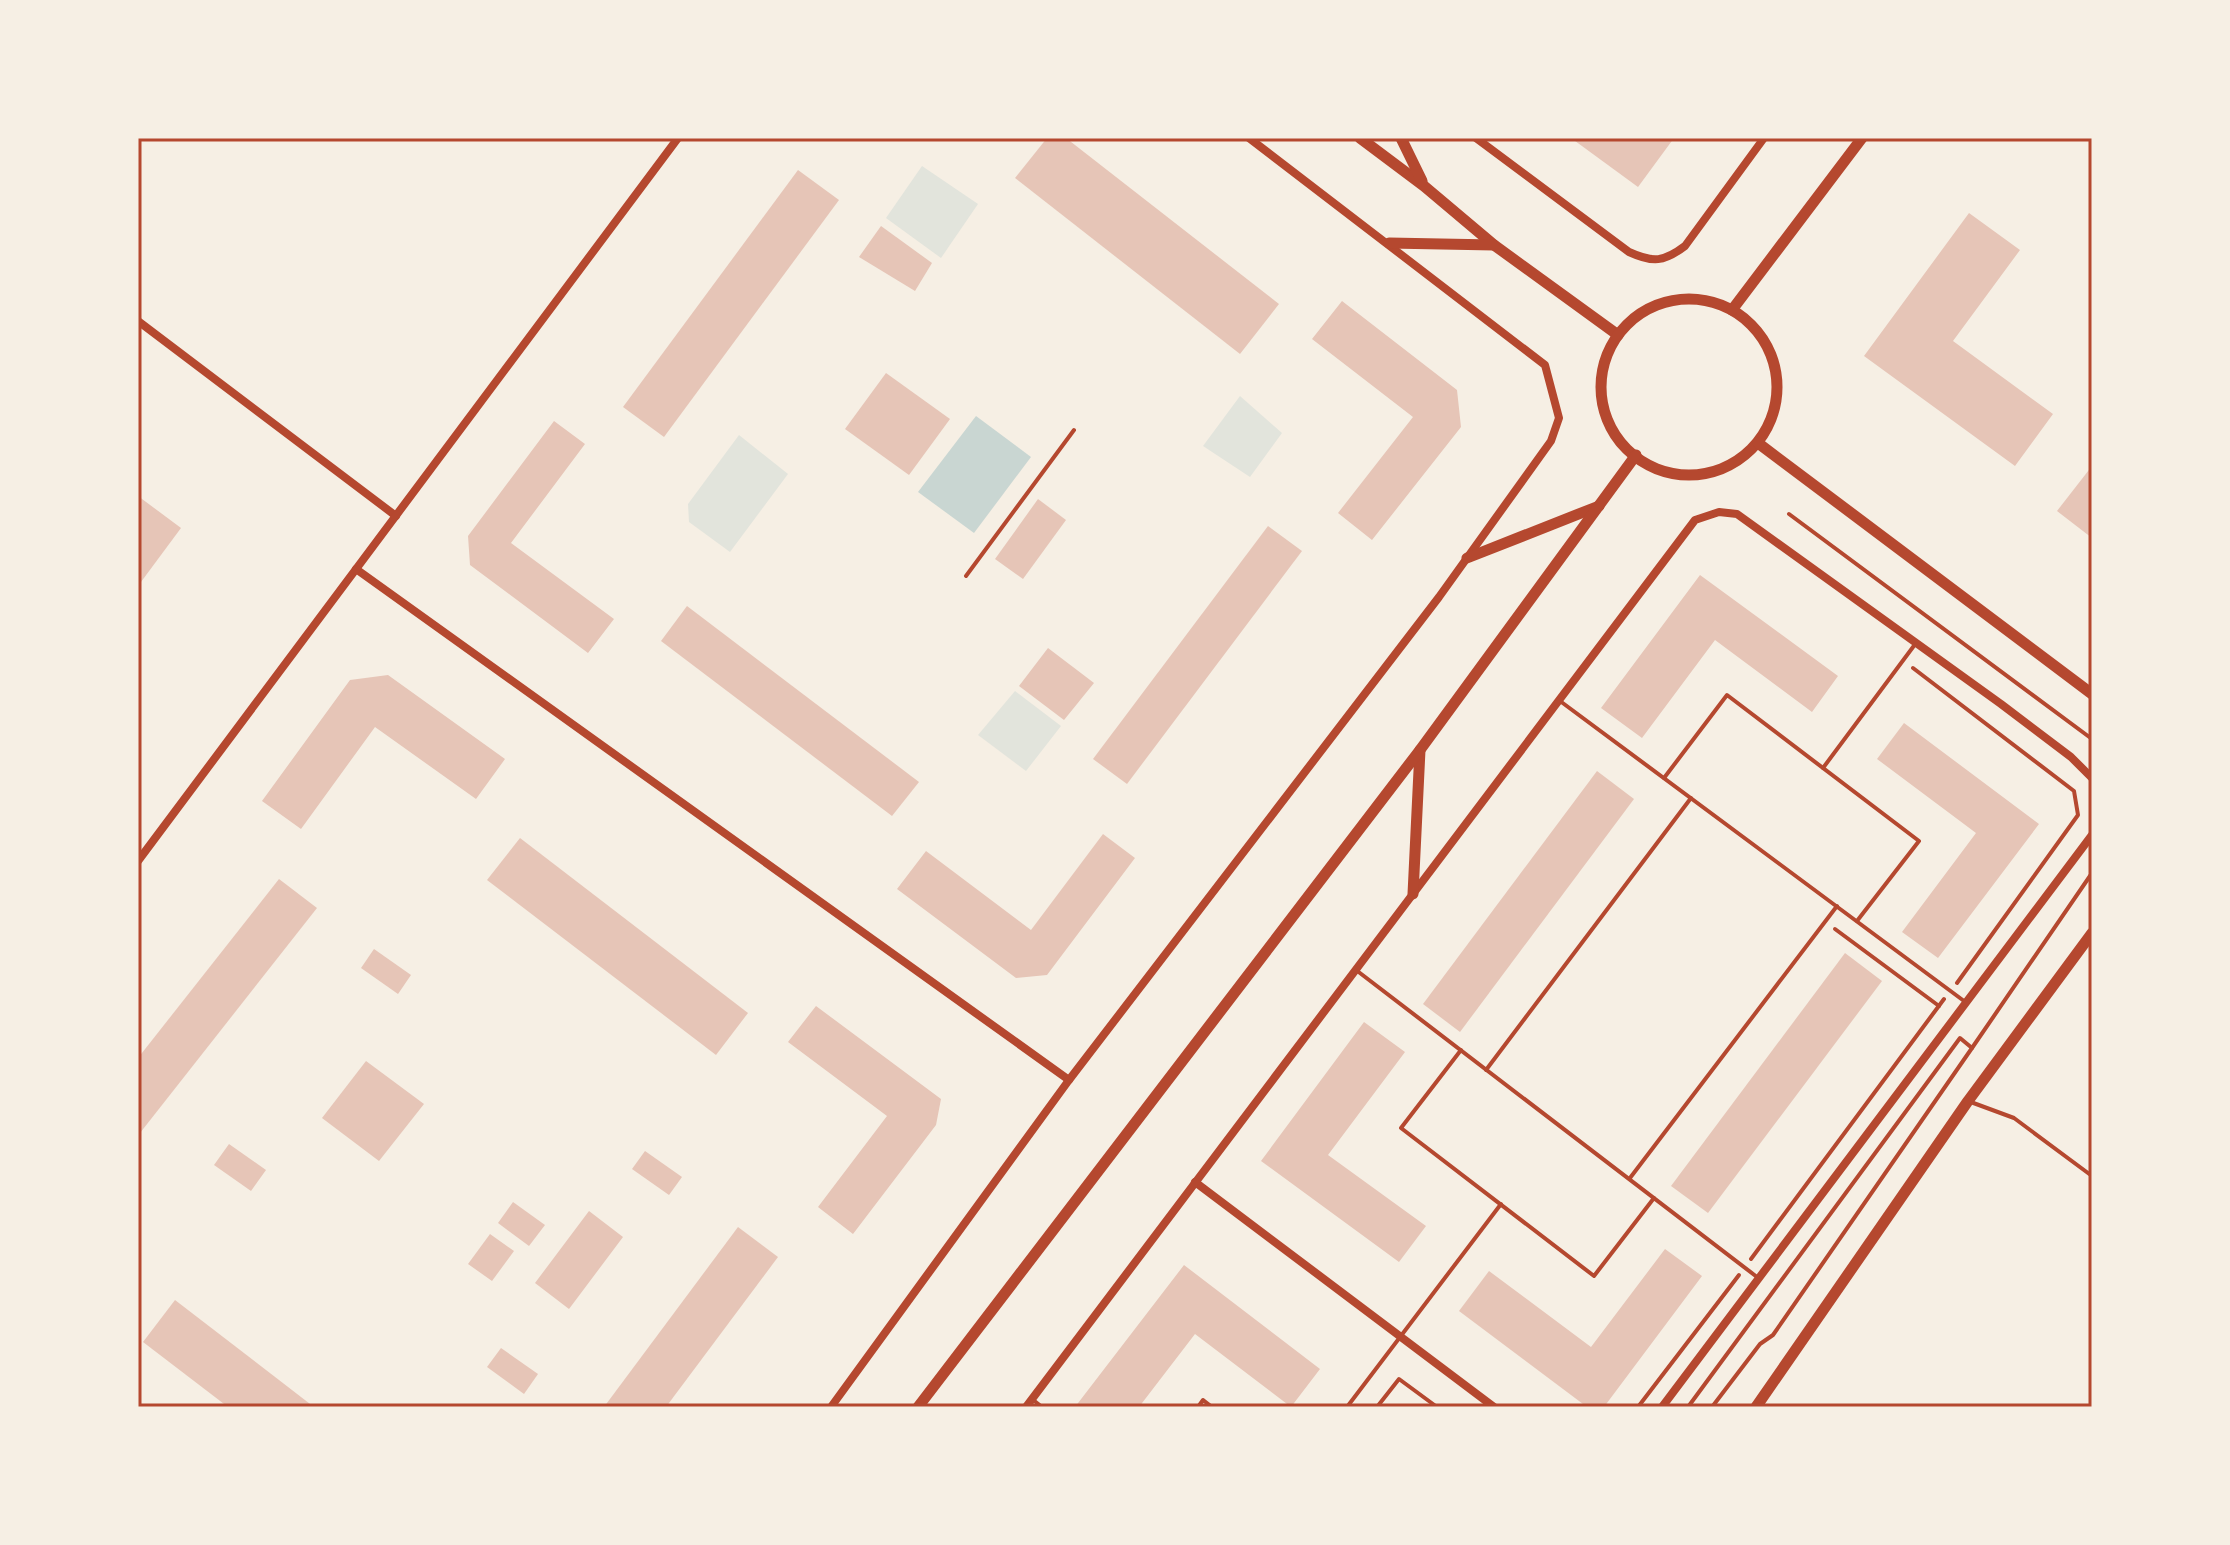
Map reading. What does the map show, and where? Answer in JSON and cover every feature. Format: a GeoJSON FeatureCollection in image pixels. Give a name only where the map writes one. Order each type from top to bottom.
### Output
{"type":"FeatureCollection","features":[{"type":"Feature","properties":{"kind":"street"},"geometry":{"type":"LineString","coordinates":[[138,861],[678,138]]}},
{"type":"Feature","properties":{"kind":"street"},"geometry":{"type":"LineString","coordinates":[[831,1407],[1069,1080],[1467,558],[1551,441],[1559,418],[1545,365],[1249,138]]}},
{"type":"Feature","properties":{"kind":"street"},"geometry":{"type":"LineString","coordinates":[[1360,138],[1424,186],[1494,245],[1618,335]]}},
{"type":"Feature","properties":{"kind":"street"},"geometry":{"type":"LineString","coordinates":[[1401,138],[1424,186]]}},
{"type":"Feature","properties":{"kind":"street"},"geometry":{"type":"LineString","coordinates":[[1476,138],[1629,252],[1650,262],[1668,259],[1685,246],[1764,138]]}},
{"type":"Feature","properties":{"kind":"street"},"geometry":{"type":"LineString","coordinates":[[1732,310],[1862,138]]}},
{"type":"Feature","properties":{"kind":"street"},"geometry":{"type":"LineString","coordinates":[[1389,243],[1494,245]]}},
{"type":"Feature","properties":{"kind":"street"},"geometry":{"type":"LineString","coordinates":[[1702,300],[1732,310],[1758,332],[1774,362],[1777,379],[1774,413],[1758,443],[1731,465],[1697,475],[1662,471],[1619,441],[1610,428],[1601,397],[1604,364],[1618,335],[1641,313],[1670,301],[1702,300]]}},
{"type":"Feature","properties":{"kind":"street"},"geometry":{"type":"LineString","coordinates":[[138,321],[396,516]]}},
{"type":"Feature","properties":{"kind":"street"},"geometry":{"type":"LineString","coordinates":[[1758,443],[2092,694]]}},
{"type":"Feature","properties":{"kind":"street"},"geometry":{"type":"LineString","coordinates":[[918,1407],[1420,750],[1636,455]]}},
{"type":"Feature","properties":{"kind":"street"},"geometry":{"type":"LineString","coordinates":[[1467,558],[1600,506]]}},
{"type":"Feature","properties":{"kind":"street"},"geometry":{"type":"LineString","coordinates":[[1029,1403],[1695,520],[1719,512],[1737,514],[2071,757],[2092,778]]}},
{"type":"Feature","properties":{"kind":"street"},"geometry":{"type":"LineString","coordinates":[[356,569],[1069,1080]]}},
{"type":"Feature","properties":{"kind":"street"},"geometry":{"type":"LineString","coordinates":[[1413,894],[1420,750]]}},
{"type":"Feature","properties":{"kind":"street"},"geometry":{"type":"LineString","coordinates":[[1662,1407],[2092,835]]}},
{"type":"Feature","properties":{"kind":"street"},"geometry":{"type":"LineString","coordinates":[[1756,1407],[1968,1101],[2092,933]]}},
{"type":"Feature","properties":{"kind":"street"},"geometry":{"type":"LineString","coordinates":[[1195,1182],[1494,1407]]}},
{"type":"Feature","properties":{"kind":"lane"},"geometry":{"type":"LineString","coordinates":[[966,576],[1074,430]]}},
{"type":"Feature","properties":{"kind":"lane"},"geometry":{"type":"LineString","coordinates":[[1823,768],[1916,643]]}},
{"type":"Feature","properties":{"kind":"lane"},"geometry":{"type":"LineString","coordinates":[[1664,778],[1727,695],[1919,841],[1857,921]]}},
{"type":"Feature","properties":{"kind":"lane"},"geometry":{"type":"LineString","coordinates":[[1559,701],[1966,1002]]}},
{"type":"Feature","properties":{"kind":"lane"},"geometry":{"type":"LineString","coordinates":[[1486,1070],[1691,798]]}},
{"type":"Feature","properties":{"kind":"lane"},"geometry":{"type":"LineString","coordinates":[[1630,1179],[1837,906]]}},
{"type":"Feature","properties":{"kind":"lane"},"geometry":{"type":"LineString","coordinates":[[1356,970],[1759,1278]]}},
{"type":"Feature","properties":{"kind":"lane"},"geometry":{"type":"LineString","coordinates":[[1461,1050],[1401,1128],[1594,1276],[1654,1198]]}},
{"type":"Feature","properties":{"kind":"lane"},"geometry":{"type":"LineString","coordinates":[[1968,1101],[2014,1118],[2092,1176]]}},
{"type":"Feature","properties":{"kind":"lane"},"geometry":{"type":"LineString","coordinates":[[1347,1407],[1501,1204]]}},
{"type":"Feature","properties":{"kind":"lane"},"geometry":{"type":"LineString","coordinates":[[1198,1407],[1203,1400],[1212,1407]]}},
{"type":"Feature","properties":{"kind":"lane"},"geometry":{"type":"LineString","coordinates":[[1029,1403],[1042,1407]]}},
{"type":"Feature","properties":{"kind":"path"},"geometry":{"type":"LineString","coordinates":[[1789,514],[2092,739]]}},
{"type":"Feature","properties":{"kind":"path"},"geometry":{"type":"LineString","coordinates":[[1638,1407],[1745,1268],[2078,815],[2078,800],[2074,791],[1903,661]]}},
{"type":"Feature","properties":{"kind":"path"},"geometry":{"type":"LineString","coordinates":[[1712,1407],[1760,1344],[1773,1335],[2092,873]]}},
{"type":"Feature","properties":{"kind":"path"},"geometry":{"type":"LineString","coordinates":[[1825,922],[1939,1006]]}},
{"type":"Feature","properties":{"kind":"path"},"geometry":{"type":"LineString","coordinates":[[1688,1407],[1960,1038],[1972,1048]]}},
{"type":"Feature","properties":{"kind":"path"},"geometry":{"type":"LineString","coordinates":[[1377,1407],[1399,1379],[1437,1407]]}},
{"type":"Feature","properties":{"kind":"shaded area"},"geometry":{"type":"Polygon","coordinates":[[[922,166],[978,204],[941,258],[886,218],[922,166]]]}},
{"type":"Feature","properties":{"kind":"shaded area"},"geometry":{"type":"Polygon","coordinates":[[[1240,396],[1282,433],[1250,477],[1203,446],[1240,396]]]}},
{"type":"Feature","properties":{"kind":"shaded area"},"geometry":{"type":"Polygon","coordinates":[[[976,416],[1031,457],[974,533],[918,492],[976,416]]]}},
{"type":"Feature","properties":{"kind":"shaded area"},"geometry":{"type":"Polygon","coordinates":[[[739,435],[788,474],[730,552],[689,522],[688,504],[739,435]]]}},
{"type":"Feature","properties":{"kind":"shaded area"},"geometry":{"type":"Polygon","coordinates":[[[1015,691],[1061,726],[1026,771],[978,735],[1015,691]]]}},
{"type":"Feature","properties":{"kind":"building"},"geometry":{"type":"Polygon","coordinates":[[[1047,138],[1066,138],[1279,304],[1240,354],[1015,178],[1047,138]]]}},
{"type":"Feature","properties":{"kind":"building"},"geometry":{"type":"Polygon","coordinates":[[[1571,138],[1674,138],[1638,187],[1571,138]]]}},
{"type":"Feature","properties":{"kind":"building"},"geometry":{"type":"Polygon","coordinates":[[[798,170],[839,200],[664,437],[623,407],[798,170]]]}},
{"type":"Feature","properties":{"kind":"building"},"geometry":{"type":"Polygon","coordinates":[[[1969,213],[2020,250],[1953,341],[2053,414],[2015,466],[1864,356],[1969,213]]]}},
{"type":"Feature","properties":{"kind":"building"},"geometry":{"type":"Polygon","coordinates":[[[881,226],[932,263],[915,291],[859,257],[881,226]]]}},
{"type":"Feature","properties":{"kind":"building"},"geometry":{"type":"Polygon","coordinates":[[[1342,301],[1457,390],[1461,427],[1372,540],[1338,513],[1413,417],[1312,339],[1342,301]]]}},
{"type":"Feature","properties":{"kind":"building"},"geometry":{"type":"Polygon","coordinates":[[[886,373],[950,419],[909,475],[845,429],[886,373]]]}},
{"type":"Feature","properties":{"kind":"building"},"geometry":{"type":"Polygon","coordinates":[[[554,421],[585,444],[511,543],[614,619],[588,653],[470,565],[468,536],[554,421]]]}},
{"type":"Feature","properties":{"kind":"building"},"geometry":{"type":"Polygon","coordinates":[[[2092,466],[2092,538],[2057,511],[2092,466]]]}},
{"type":"Feature","properties":{"kind":"building"},"geometry":{"type":"Polygon","coordinates":[[[138,496],[181,528],[138,586],[138,496]]]}},
{"type":"Feature","properties":{"kind":"building"},"geometry":{"type":"Polygon","coordinates":[[[1038,499],[1066,520],[1023,579],[995,559],[1038,499]]]}},
{"type":"Feature","properties":{"kind":"building"},"geometry":{"type":"Polygon","coordinates":[[[1268,526],[1302,551],[1127,784],[1093,759],[1268,526]]]}},
{"type":"Feature","properties":{"kind":"building"},"geometry":{"type":"Polygon","coordinates":[[[1700,575],[1838,676],[1812,712],[1715,640],[1642,738],[1601,708],[1700,575]]]}},
{"type":"Feature","properties":{"kind":"building"},"geometry":{"type":"Polygon","coordinates":[[[687,606],[919,782],[892,816],[661,641],[687,606]]]}},
{"type":"Feature","properties":{"kind":"building"},"geometry":{"type":"Polygon","coordinates":[[[1048,648],[1094,683],[1064,720],[1019,686],[1048,648]]]}},
{"type":"Feature","properties":{"kind":"building"},"geometry":{"type":"Polygon","coordinates":[[[388,675],[505,759],[476,799],[375,727],[301,829],[262,801],[350,680],[388,675]]]}},
{"type":"Feature","properties":{"kind":"building"},"geometry":{"type":"Polygon","coordinates":[[[1904,723],[2039,824],[1938,958],[1902,932],[1976,833],[1877,759],[1904,723]]]}},
{"type":"Feature","properties":{"kind":"building"},"geometry":{"type":"Polygon","coordinates":[[[1597,771],[1634,799],[1460,1032],[1423,1004],[1597,771]]]}},
{"type":"Feature","properties":{"kind":"building"},"geometry":{"type":"Polygon","coordinates":[[[1103,834],[1135,858],[1047,975],[1016,978],[897,889],[926,851],[1031,930],[1103,834]]]}},
{"type":"Feature","properties":{"kind":"building"},"geometry":{"type":"Polygon","coordinates":[[[520,838],[748,1013],[716,1055],[487,880],[520,838]]]}},
{"type":"Feature","properties":{"kind":"building"},"geometry":{"type":"Polygon","coordinates":[[[279,879],[317,908],[140,1133],[138,1058],[279,879]]]}},
{"type":"Feature","properties":{"kind":"building"},"geometry":{"type":"Polygon","coordinates":[[[374,949],[411,975],[398,994],[361,968],[374,949]]]}},
{"type":"Feature","properties":{"kind":"building"},"geometry":{"type":"Polygon","coordinates":[[[1845,953],[1882,981],[1708,1213],[1671,1186],[1845,953]]]}},
{"type":"Feature","properties":{"kind":"building"},"geometry":{"type":"Polygon","coordinates":[[[816,1006],[941,1099],[936,1125],[853,1234],[818,1207],[887,1116],[788,1042],[816,1006]]]}},
{"type":"Feature","properties":{"kind":"building"},"geometry":{"type":"Polygon","coordinates":[[[1364,1022],[1405,1052],[1328,1155],[1426,1226],[1399,1262],[1261,1161],[1364,1022]]]}},
{"type":"Feature","properties":{"kind":"building"},"geometry":{"type":"Polygon","coordinates":[[[366,1061],[424,1104],[379,1161],[322,1118],[366,1061]]]}},
{"type":"Feature","properties":{"kind":"building"},"geometry":{"type":"Polygon","coordinates":[[[229,1144],[266,1170],[251,1191],[214,1165],[229,1144]]]}},
{"type":"Feature","properties":{"kind":"building"},"geometry":{"type":"Polygon","coordinates":[[[645,1151],[682,1177],[669,1195],[632,1169],[645,1151]]]}},
{"type":"Feature","properties":{"kind":"building"},"geometry":{"type":"Polygon","coordinates":[[[513,1202],[545,1225],[529,1246],[498,1223],[513,1202]]]}},
{"type":"Feature","properties":{"kind":"building"},"geometry":{"type":"Polygon","coordinates":[[[589,1211],[623,1237],[569,1309],[535,1283],[589,1211]]]}},
{"type":"Feature","properties":{"kind":"building"},"geometry":{"type":"Polygon","coordinates":[[[738,1227],[778,1257],[666,1407],[604,1407],[738,1227]]]}},
{"type":"Feature","properties":{"kind":"building"},"geometry":{"type":"Polygon","coordinates":[[[490,1234],[514,1251],[492,1281],[468,1264],[490,1234]]]}},
{"type":"Feature","properties":{"kind":"building"},"geometry":{"type":"Polygon","coordinates":[[[1665,1249],[1702,1276],[1604,1407],[1587,1407],[1459,1311],[1489,1271],[1591,1347],[1665,1249]]]}},
{"type":"Feature","properties":{"kind":"building"},"geometry":{"type":"Polygon","coordinates":[[[1184,1265],[1320,1369],[1291,1407],[1195,1334],[1139,1407],[1075,1407],[1184,1265]]]}},
{"type":"Feature","properties":{"kind":"building"},"geometry":{"type":"Polygon","coordinates":[[[175,1300],[314,1407],[228,1407],[143,1342],[175,1300]]]}},
{"type":"Feature","properties":{"kind":"building"},"geometry":{"type":"Polygon","coordinates":[[[501,1348],[538,1374],[524,1394],[487,1367],[501,1348]]]}}]}
